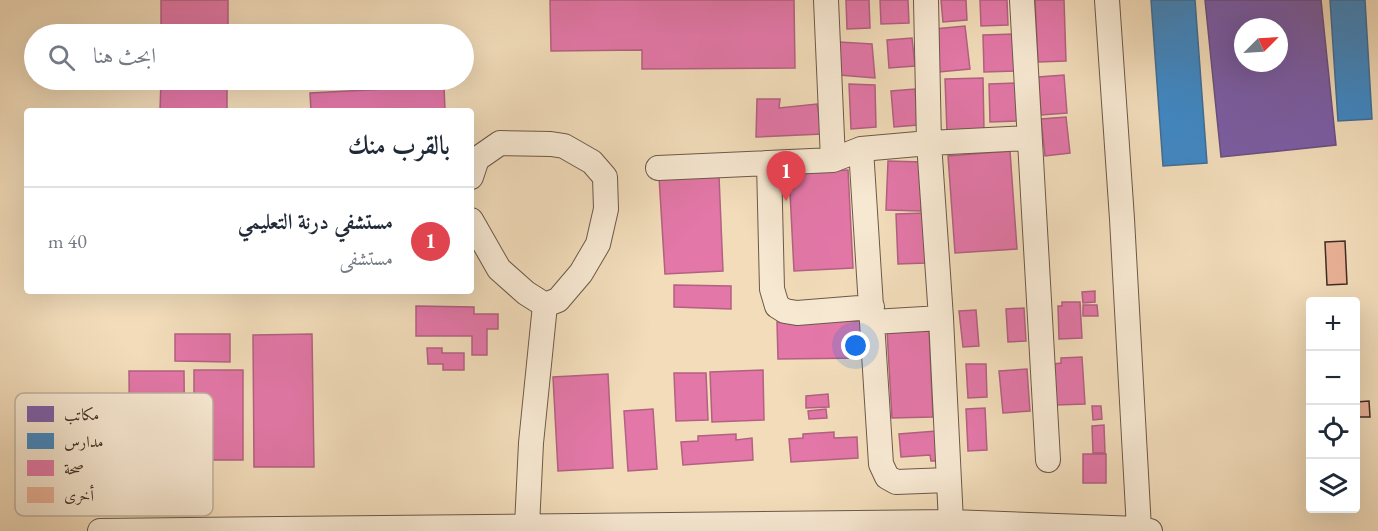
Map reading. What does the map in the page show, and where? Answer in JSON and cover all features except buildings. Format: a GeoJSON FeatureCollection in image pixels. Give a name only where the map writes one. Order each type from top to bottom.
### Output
{"type":"FeatureCollection","features":[{"type":"Feature","properties":{"kind":"street"},"geometry":{"type":"LineString","coordinates":[[826,0],[833,160]]}},
{"type":"Feature","properties":{"kind":"street"},"geometry":{"type":"LineString","coordinates":[[926,0],[929,143],[941,318],[951,522]]}},
{"type":"Feature","properties":{"kind":"street"},"geometry":{"type":"LineString","coordinates":[[1022,0],[1048,460]]}},
{"type":"Feature","properties":{"kind":"street"},"geometry":{"type":"LineString","coordinates":[[100,531],[527,526],[590,528],[951,522],[1144,530],[1107,0]]}},
{"type":"Feature","properties":{"kind":"street"},"geometry":{"type":"LineString","coordinates":[[658,168],[833,160],[861,149],[1029,138]]}},
{"type":"Feature","properties":{"kind":"street"},"geometry":{"type":"LineString","coordinates":[[474,168],[477,159],[500,143],[551,144],[564,146],[592,162],[605,177],[606,209],[598,244],[581,273],[558,300],[544,305]]}},
{"type":"Feature","properties":{"kind":"street"},"geometry":{"type":"LineString","coordinates":[[861,149],[881,464],[887,477],[896,482],[948,480]]}},
{"type":"Feature","properties":{"kind":"street"},"geometry":{"type":"LineString","coordinates":[[770,163],[772,289],[777,306],[785,311],[797,313],[941,318]]}},
{"type":"Feature","properties":{"kind":"street"},"geometry":{"type":"LineString","coordinates":[[474,225],[499,269],[526,293],[544,305]]}},
{"type":"Feature","properties":{"kind":"street"},"geometry":{"type":"LineString","coordinates":[[527,526],[531,443],[544,305]]}},
{"type":"Feature","properties":{"kind":"place","name":"مستشفي درنة التعليمي"},"geometry":{"type":"Point","coordinates":[786,201]}}]}
